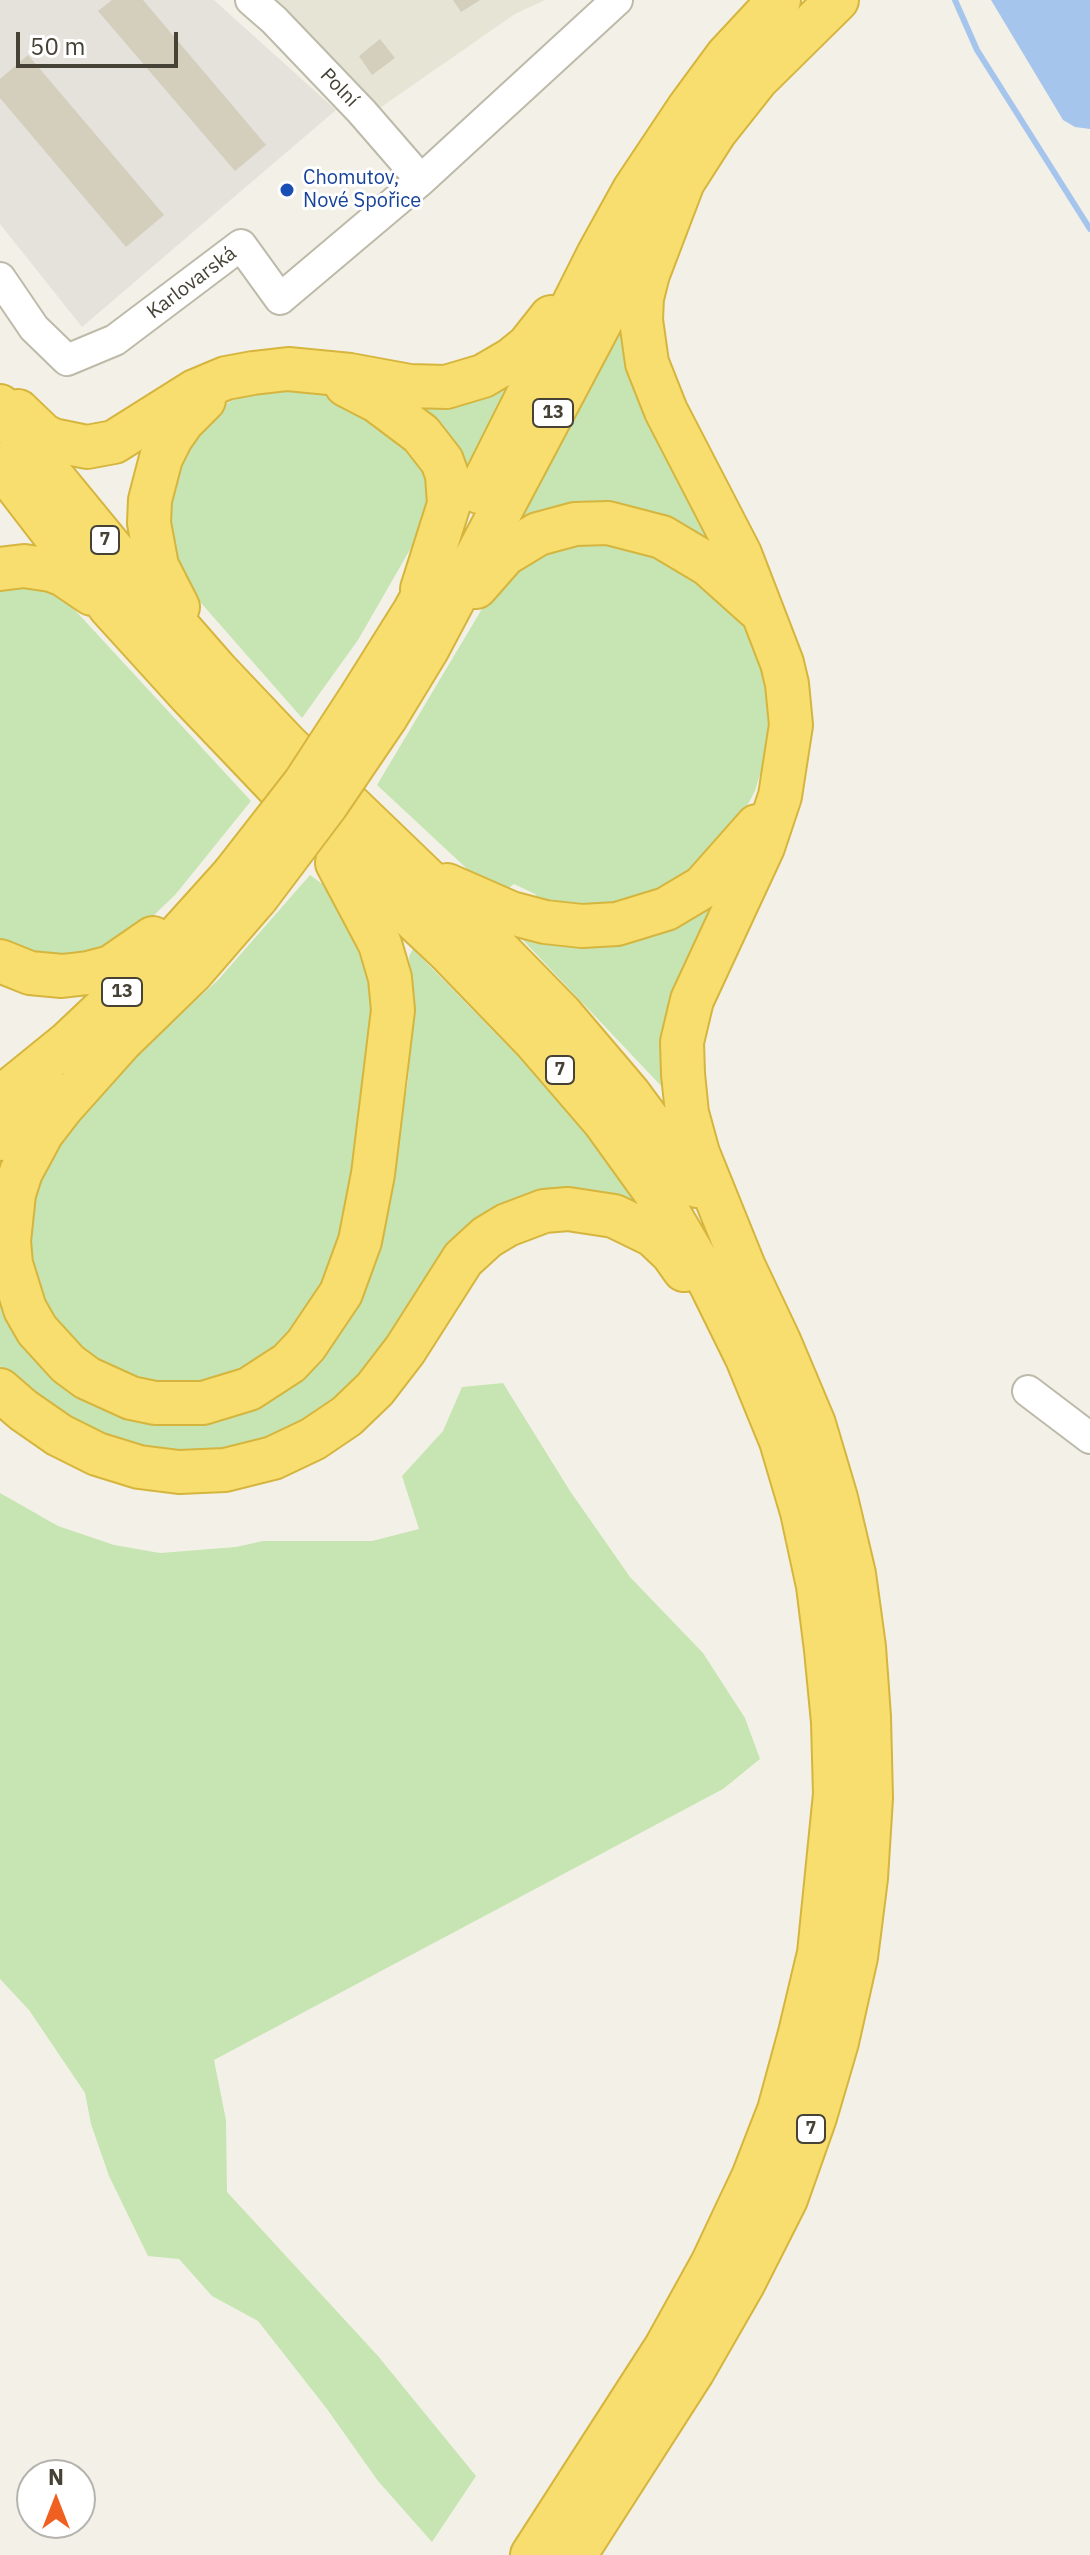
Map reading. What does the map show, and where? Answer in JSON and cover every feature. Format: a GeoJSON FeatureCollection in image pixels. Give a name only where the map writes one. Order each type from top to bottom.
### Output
{"type":"FeatureCollection","features":[{"type":"Feature","properties":{"kind":"highway","name":"13"},"geometry":{"type":"LineString","coordinates":[[421,630],[474,502],[634,190],[727,56],[779,0]]}},
{"type":"Feature","properties":{"kind":"highway","name":"13"},"geometry":{"type":"LineString","coordinates":[[0,1139],[121,1041],[192,972],[304,784],[374,706],[624,278],[715,132],[757,79],[837,0]]}},
{"type":"Feature","properties":{"kind":"highway"},"geometry":{"type":"LineString","coordinates":[[683,182],[642,298],[645,353],[666,411],[740,554],[782,663],[791,725],[780,796],[763,847],[692,1000],[682,1042],[687,1113],[698,1153],[744,1267]]}},
{"type":"Feature","properties":{"kind":"highway"},"geometry":{"type":"LineString","coordinates":[[0,393],[43,435],[63,444],[87,447],[114,442],[195,391],[226,378],[270,371],[350,375],[419,387],[467,383],[498,369],[528,346],[598,255]]}},
{"type":"Feature","properties":{"kind":"highway"},"geometry":{"type":"LineString","coordinates":[[216,670],[157,566],[150,534],[150,500],[161,458],[183,421],[214,392],[270,371],[330,379],[377,401],[421,434],[442,461],[447,475],[449,504],[421,630]]}},
{"type":"Feature","properties":{"kind":"highway","name":"7"},"geometry":{"type":"LineString","coordinates":[[0,406],[78,508],[216,670],[287,745],[561,1014],[629,1094],[691,1176],[744,1267],[814,1424],[836,1498],[854,1574],[869,1717],[871,1798],[860,1926],[837,2042],[786,2199],[743,2284],[693,2371],[575,2555]]}},
{"type":"Feature","properties":{"kind":"highway","name":"7"},"geometry":{"type":"LineString","coordinates":[[0,464],[110,607],[316,827],[448,951],[535,1041],[604,1121],[663,1203],[711,1285],[747,1358],[781,1441],[802,1512],[818,1586],[826,1650],[833,1722],[835,1794],[819,1953],[779,2110],[753,2177],[712,2264],[666,2347],[532,2555]]}},
{"type":"Feature","properties":{"kind":"highway"},"geometry":{"type":"LineString","coordinates":[[421,630],[505,554],[538,534],[575,524],[608,523],[662,537],[709,565],[763,614]]}},
{"type":"Feature","properties":{"kind":"highway"},"geometry":{"type":"LineString","coordinates":[[0,569],[24,566],[51,570],[64,575],[110,607]]}},
{"type":"Feature","properties":{"kind":"highway"},"geometry":{"type":"LineString","coordinates":[[419,873],[511,913],[545,922],[582,926],[617,924],[666,909],[703,887],[740,848],[780,796]]}},
{"type":"Feature","properties":{"kind":"highway"},"geometry":{"type":"LineString","coordinates":[[121,1041],[42,1133],[21,1172],[14,1194],[9,1241],[17,1287],[37,1330],[68,1364],[87,1378],[131,1398],[155,1403],[191,1404],[226,1397],[249,1389],[289,1363],[320,1326],[341,1293],[360,1241],[373,1174],[393,1010],[390,978],[380,944],[316,827]]}},
{"type":"Feature","properties":{"kind":"highway","name":"13"},"geometry":{"type":"LineString","coordinates":[[0,1098],[69,1042],[160,956],[245,886]]}},
{"type":"Feature","properties":{"kind":"highway"},"geometry":{"type":"LineString","coordinates":[[0,961],[30,973],[62,976],[111,967],[245,886]]}},
{"type":"Feature","properties":{"kind":"highway"},"geometry":{"type":"LineString","coordinates":[[0,1390],[59,1435],[97,1454],[139,1467],[179,1472],[225,1470],[273,1458],[313,1439],[347,1416],[375,1389],[405,1350],[463,1259],[487,1237],[534,1214],[568,1209],[614,1216],[653,1235],[672,1253],[747,1358]]}},
{"type":"Feature","properties":{"kind":"street","name":"Polní"},"geometry":{"type":"LineString","coordinates":[[251,0],[362,112],[421,180]]}},
{"type":"Feature","properties":{"kind":"street","name":"Karlovarská"},"geometry":{"type":"LineString","coordinates":[[0,278],[34,328],[67,360],[115,340],[241,245],[280,299],[421,180],[617,0]]}},
{"type":"Feature","properties":{"kind":"street"},"geometry":{"type":"LineString","coordinates":[[1028,1391],[1090,1438]]}},
{"type":"Feature","properties":{"kind":"shaded area"},"geometry":{"type":"Polygon","coordinates":[[[0,0],[214,0],[336,110],[82,327],[0,224],[0,0]]]}},
{"type":"Feature","properties":{"kind":"shaded area"},"geometry":{"type":"Polygon","coordinates":[[[274,0],[545,0],[515,14],[377,110],[274,0]]]}},
{"type":"Feature","properties":{"kind":"green space"},"geometry":{"type":"Polygon","coordinates":[[[626,310],[716,547],[682,526],[634,507],[596,503],[561,506],[519,520],[626,310]]]}},
{"type":"Feature","properties":{"kind":"green space"},"geometry":{"type":"Polygon","coordinates":[[[520,367],[463,484],[393,395],[520,367]]]}},
{"type":"Feature","properties":{"kind":"green space"},"geometry":{"type":"Polygon","coordinates":[[[257,388],[308,389],[345,402],[369,415],[427,468],[431,513],[358,640],[302,718],[180,579],[166,522],[185,447],[224,405],[257,388]]]}},
{"type":"Feature","properties":{"kind":"green space"},"geometry":{"type":"Polygon","coordinates":[[[560,540],[657,549],[732,607],[758,645],[773,700],[769,744],[755,791],[732,834],[691,872],[660,890],[594,910],[543,906],[535,894],[514,884],[506,890],[479,880],[377,785],[501,577],[560,540]]]}},
{"type":"Feature","properties":{"kind":"green space"},"geometry":{"type":"Polygon","coordinates":[[[14,582],[61,595],[251,801],[175,895],[129,939],[62,961],[0,942],[0,585],[14,582]]]}},
{"type":"Feature","properties":{"kind":"green space"},"geometry":{"type":"Polygon","coordinates":[[[310,875],[343,899],[377,980],[347,1237],[310,1319],[243,1377],[157,1390],[77,1355],[29,1283],[26,1198],[72,1115],[218,980],[310,875]]]}},
{"type":"Feature","properties":{"kind":"green space"},"geometry":{"type":"Polygon","coordinates":[[[725,890],[665,1090],[519,936],[725,890]]]}},
{"type":"Feature","properties":{"kind":"green space"},"geometry":{"type":"Polygon","coordinates":[[[413,949],[543,1082],[621,1176],[643,1208],[569,1191],[335,1402],[267,1441],[222,1452],[180,1454],[142,1450],[103,1438],[34,1396],[0,1366],[0,1274],[60,1375],[254,1400],[392,1180],[408,1081],[412,1021],[409,956],[413,949]]]}},
{"type":"Feature","properties":{"kind":"green space"},"geometry":{"type":"Polygon","coordinates":[[[503,1383],[570,1491],[630,1577],[703,1653],[745,1718],[760,1759],[723,1789],[214,2060],[226,2120],[227,2192],[378,2356],[476,2476],[432,2542],[378,2481],[258,2321],[212,2296],[179,2259],[148,2256],[109,2176],[91,2124],[85,2093],[29,2010],[0,1979],[0,1493],[58,1526],[114,1545],[160,1553],[236,1547],[263,1541],[372,1541],[419,1529],[402,1476],[443,1431],[462,1387],[503,1383]]]}},
{"type":"Feature","properties":{"kind":"water"},"geometry":{"type":"Polygon","coordinates":[[[991,0],[1090,0],[1090,129],[1075,127],[1063,120],[991,0]]]}},
{"type":"Feature","properties":{"kind":"building"},"geometry":{"type":"Polygon","coordinates":[[[112,0],[143,0],[266,145],[235,171],[98,11],[112,0]]]}},
{"type":"Feature","properties":{"kind":"building"},"geometry":{"type":"Polygon","coordinates":[[[453,0],[480,0],[461,12],[453,0]]]}},
{"type":"Feature","properties":{"kind":"building"},"geometry":{"type":"Polygon","coordinates":[[[380,39],[395,58],[372,75],[359,56],[380,39]]]}},
{"type":"Feature","properties":{"kind":"building"},"geometry":{"type":"Polygon","coordinates":[[[28,55],[164,215],[126,247],[0,98],[0,79],[28,55]]]}},
{"type":"Feature","properties":{"kind":"waterway"},"geometry":{"type":"LineString","coordinates":[[955,0],[977,50],[1090,229]]}},
{"type":"Feature","properties":{"kind":"place","name":"Chomutov, Nové Spořice"},"geometry":{"type":"Point","coordinates":[287,190]}}]}
